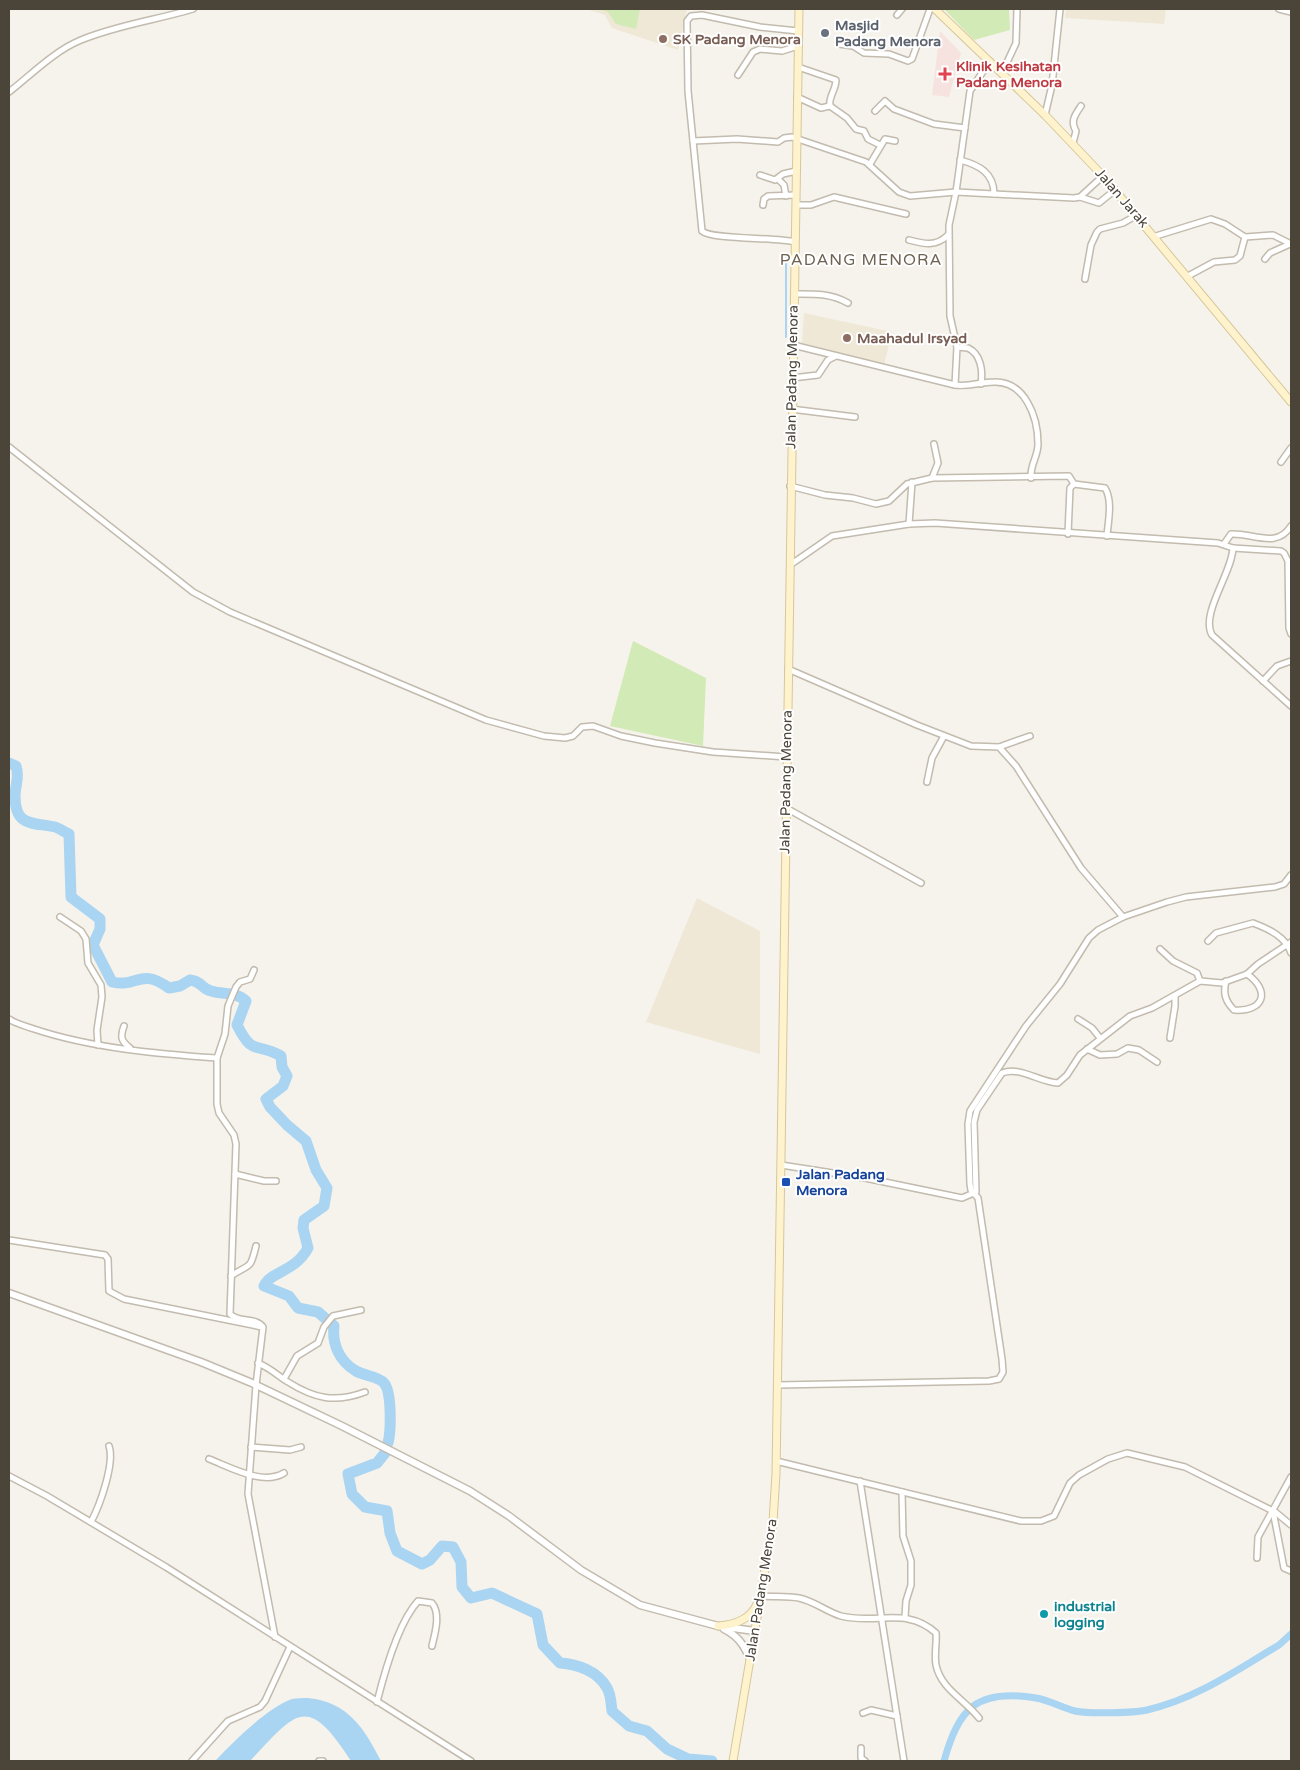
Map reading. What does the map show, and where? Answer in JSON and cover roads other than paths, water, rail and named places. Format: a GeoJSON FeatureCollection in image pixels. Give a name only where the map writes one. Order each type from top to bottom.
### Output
{"type":"FeatureCollection","features":[{"type":"Feature","properties":{"kind":"main road","name":"Jalan Padang Menora"},"geometry":{"type":"LineString","coordinates":[[734,1758],[773,1522],[776,1461],[791,408],[794,345],[799,9]]}},
{"type":"Feature","properties":{"kind":"main road","name":"Jalan Jarak"},"geometry":{"type":"LineString","coordinates":[[935,9],[1045,115],[1103,176],[1156,236],[1291,402]]}},
{"type":"Feature","properties":{"kind":"main road"},"geometry":{"type":"LineString","coordinates":[[718,1626],[732,1625],[745,1618],[755,1608],[760,1596]]}},
{"type":"Feature","properties":{"kind":"street"},"geometry":{"type":"LineString","coordinates":[[9,92],[80,40],[121,27],[193,9]]}},
{"type":"Feature","properties":{"kind":"street"},"geometry":{"type":"LineString","coordinates":[[897,15],[902,9]]}},
{"type":"Feature","properties":{"kind":"street"},"geometry":{"type":"LineString","coordinates":[[839,44],[853,46],[864,53],[889,54],[908,61],[912,59],[930,9]]}},
{"type":"Feature","properties":{"kind":"street"},"geometry":{"type":"LineString","coordinates":[[1002,73],[1016,43],[1017,9]]}},
{"type":"Feature","properties":{"kind":"street"},"geometry":{"type":"LineString","coordinates":[[1045,115],[1052,85],[1060,9]]}},
{"type":"Feature","properties":{"kind":"street"},"geometry":{"type":"LineString","coordinates":[[1279,9],[1291,12]]}},
{"type":"Feature","properties":{"kind":"street"},"geometry":{"type":"LineString","coordinates":[[795,242],[783,239],[714,236],[702,231],[688,91],[687,21],[692,16],[702,15],[760,28],[798,31]]}},
{"type":"Feature","properties":{"kind":"street"},"geometry":{"type":"LineString","coordinates":[[738,75],[753,52],[760,49],[782,51],[798,46]]}},
{"type":"Feature","properties":{"kind":"street"},"geometry":{"type":"LineString","coordinates":[[955,385],[957,347],[950,316],[948,235],[970,92],[990,61]]}},
{"type":"Feature","properties":{"kind":"street"},"geometry":{"type":"LineString","coordinates":[[798,67],[836,80],[836,86],[829,101],[830,106]]}},
{"type":"Feature","properties":{"kind":"street"},"geometry":{"type":"LineString","coordinates":[[797,97],[821,108],[830,106],[847,118],[856,128],[864,131],[868,139],[880,145]]}},
{"type":"Feature","properties":{"kind":"street"},"geometry":{"type":"LineString","coordinates":[[875,111],[884,101],[894,109],[934,124],[965,128]]}},
{"type":"Feature","properties":{"kind":"street"},"geometry":{"type":"LineString","coordinates":[[1073,143],[1076,131],[1072,125],[1074,117],[1081,106]]}},
{"type":"Feature","properties":{"kind":"street"},"geometry":{"type":"LineString","coordinates":[[693,141],[737,139],[778,142],[784,138],[797,139],[870,164],[899,192],[923,196],[937,192],[956,192],[1080,197],[1099,203],[1115,190]]}},
{"type":"Feature","properties":{"kind":"street"},"geometry":{"type":"LineString","coordinates":[[870,164],[885,139],[895,141]]}},
{"type":"Feature","properties":{"kind":"street"},"geometry":{"type":"LineString","coordinates":[[960,160],[975,164],[988,172],[994,194]]}},
{"type":"Feature","properties":{"kind":"street"},"geometry":{"type":"LineString","coordinates":[[778,179],[783,174],[796,171]]}},
{"type":"Feature","properties":{"kind":"street"},"geometry":{"type":"LineString","coordinates":[[760,175],[778,179],[784,185],[786,196]]}},
{"type":"Feature","properties":{"kind":"street"},"geometry":{"type":"LineString","coordinates":[[1080,197],[1103,176]]}},
{"type":"Feature","properties":{"kind":"street"},"geometry":{"type":"LineString","coordinates":[[763,205],[764,199],[768,196],[796,195]]}},
{"type":"Feature","properties":{"kind":"street"},"geometry":{"type":"LineString","coordinates":[[796,205],[811,205],[834,197],[906,214]]}},
{"type":"Feature","properties":{"kind":"street"},"geometry":{"type":"LineString","coordinates":[[1085,279],[1091,246],[1097,232],[1100,229],[1123,223],[1137,215]]}},
{"type":"Feature","properties":{"kind":"street"},"geometry":{"type":"LineString","coordinates":[[1156,236],[1211,219],[1225,224],[1245,237],[1272,235],[1291,244]]}},
{"type":"Feature","properties":{"kind":"street"},"geometry":{"type":"LineString","coordinates":[[909,240],[924,244],[938,243],[948,235]]}},
{"type":"Feature","properties":{"kind":"street"},"geometry":{"type":"LineString","coordinates":[[1188,276],[1214,262],[1235,260],[1240,256],[1245,237]]}},
{"type":"Feature","properties":{"kind":"street"},"geometry":{"type":"LineString","coordinates":[[1265,259],[1270,253],[1291,244]]}},
{"type":"Feature","properties":{"kind":"street"},"geometry":{"type":"LineString","coordinates":[[794,294],[836,296],[848,303]]}},
{"type":"Feature","properties":{"kind":"street"},"geometry":{"type":"LineString","coordinates":[[794,345],[955,385],[1006,383],[1024,394],[1034,421],[1038,455],[1032,463],[1032,478]]}},
{"type":"Feature","properties":{"kind":"street"},"geometry":{"type":"LineString","coordinates":[[957,347],[968,348],[976,355],[981,366],[981,384]]}},
{"type":"Feature","properties":{"kind":"street"},"geometry":{"type":"LineString","coordinates":[[792,378],[818,375],[828,360],[837,356]]}},
{"type":"Feature","properties":{"kind":"street"},"geometry":{"type":"LineString","coordinates":[[791,408],[855,417]]}},
{"type":"Feature","properties":{"kind":"street"},"geometry":{"type":"LineString","coordinates":[[932,478],[938,463],[934,444]]}},
{"type":"Feature","properties":{"kind":"street"},"geometry":{"type":"LineString","coordinates":[[9,447],[192,592],[230,612],[486,720],[559,739],[573,736],[582,727],[593,726],[621,736],[656,743],[713,752],[786,757]]}},
{"type":"Feature","properties":{"kind":"street"},"geometry":{"type":"LineString","coordinates":[[1281,462],[1291,448]]}},
{"type":"Feature","properties":{"kind":"street"},"geometry":{"type":"LineString","coordinates":[[790,485],[825,495],[853,498],[876,504],[890,500],[902,488],[912,482],[932,478],[1069,476],[1074,484]]}},
{"type":"Feature","properties":{"kind":"street"},"geometry":{"type":"LineString","coordinates":[[908,524],[912,482]]}},
{"type":"Feature","properties":{"kind":"street"},"geometry":{"type":"LineString","coordinates":[[1068,534],[1070,488],[1074,484]]}},
{"type":"Feature","properties":{"kind":"street"},"geometry":{"type":"LineString","coordinates":[[1074,484],[1105,488],[1108,493],[1109,504],[1107,536]]}},
{"type":"Feature","properties":{"kind":"street"},"geometry":{"type":"LineString","coordinates":[[789,565],[832,536],[908,524],[935,523],[1224,544],[1233,548],[1269,550],[1284,553],[1288,562],[1289,628],[1291,634]]}},
{"type":"Feature","properties":{"kind":"street"},"geometry":{"type":"LineString","coordinates":[[1224,544],[1231,534],[1262,539],[1280,538],[1287,534],[1291,526]]}},
{"type":"Feature","properties":{"kind":"street"},"geometry":{"type":"LineString","coordinates":[[1233,548],[1230,564],[1208,618],[1208,628],[1212,634],[1291,706]]}},
{"type":"Feature","properties":{"kind":"street"},"geometry":{"type":"LineString","coordinates":[[1263,681],[1277,666],[1291,661]]}},
{"type":"Feature","properties":{"kind":"street"},"geometry":{"type":"LineString","coordinates":[[787,669],[971,746],[999,747],[1030,736]]}},
{"type":"Feature","properties":{"kind":"street"},"geometry":{"type":"LineString","coordinates":[[927,782],[932,758],[944,736]]}},
{"type":"Feature","properties":{"kind":"street"},"geometry":{"type":"LineString","coordinates":[[999,747],[1016,766],[1081,868],[1123,917]]}},
{"type":"Feature","properties":{"kind":"street"},"geometry":{"type":"LineString","coordinates":[[786,808],[922,883]]}},
{"type":"Feature","properties":{"kind":"street"},"geometry":{"type":"LineString","coordinates":[[778,1385],[989,1381],[999,1379],[1003,1372],[1002,1359],[978,1198],[970,1184],[970,1111],[1026,1026],[1067,974],[1089,938],[1098,930],[1123,917],[1186,897],[1275,888],[1284,884],[1291,875]]}},
{"type":"Feature","properties":{"kind":"street"},"geometry":{"type":"LineString","coordinates":[[60,917],[81,931],[86,939],[88,963],[101,985],[102,997],[97,1030],[98,1045]]}},
{"type":"Feature","properties":{"kind":"street"},"geometry":{"type":"LineString","coordinates":[[1208,941],[1216,934],[1253,923],[1277,934],[1290,943],[1291,953]]}},
{"type":"Feature","properties":{"kind":"street"},"geometry":{"type":"LineString","coordinates":[[974,1192],[974,1122],[976,1110],[1002,1073],[1014,1071],[1050,1083],[1058,1083],[1067,1076],[1087,1049],[1130,1016],[1175,996],[1200,981],[1222,984],[1226,980],[1246,974],[1290,943]]}},
{"type":"Feature","properties":{"kind":"street"},"geometry":{"type":"LineString","coordinates":[[1160,949],[1173,961],[1197,973],[1200,981]]}},
{"type":"Feature","properties":{"kind":"street"},"geometry":{"type":"LineString","coordinates":[[254,970],[250,979],[240,982],[236,987],[228,1006],[225,1034],[217,1058],[217,1104],[219,1113],[234,1135],[230,1314],[235,1319],[258,1323],[263,1327]]}},
{"type":"Feature","properties":{"kind":"street"},"geometry":{"type":"LineString","coordinates":[[1226,980],[1223,991],[1227,1004],[1234,1010],[1252,1009],[1259,1005],[1262,998],[1260,989],[1254,980],[1246,974]]}},
{"type":"Feature","properties":{"kind":"street"},"geometry":{"type":"LineString","coordinates":[[1170,1038],[1175,996]]}},
{"type":"Feature","properties":{"kind":"street"},"geometry":{"type":"LineString","coordinates":[[9,1019],[46,1033],[98,1045],[217,1058]]}},
{"type":"Feature","properties":{"kind":"street"},"geometry":{"type":"LineString","coordinates":[[1078,1019],[1092,1028],[1100,1038]]}},
{"type":"Feature","properties":{"kind":"street"},"geometry":{"type":"LineString","coordinates":[[124,1026],[121,1034],[122,1042],[130,1049]]}},
{"type":"Feature","properties":{"kind":"street"},"geometry":{"type":"LineString","coordinates":[[1087,1049],[1100,1055],[1117,1054],[1128,1048],[1139,1050],[1157,1062]]}},
{"type":"Feature","properties":{"kind":"street"},"geometry":{"type":"LineString","coordinates":[[781,1165],[865,1178],[962,1198],[974,1192]]}},
{"type":"Feature","properties":{"kind":"street"},"geometry":{"type":"LineString","coordinates":[[234,1174],[264,1182],[276,1182]]}},
{"type":"Feature","properties":{"kind":"street"},"geometry":{"type":"LineString","coordinates":[[9,1240],[105,1255],[108,1260],[109,1291],[124,1299],[263,1327]]}},
{"type":"Feature","properties":{"kind":"street"},"geometry":{"type":"LineString","coordinates":[[231,1276],[247,1268],[252,1263],[256,1246]]}},
{"type":"Feature","properties":{"kind":"street"},"geometry":{"type":"LineString","coordinates":[[9,1293],[200,1362],[256,1385],[470,1491],[509,1516],[581,1570],[640,1605],[718,1626],[755,1631]]}},
{"type":"Feature","properties":{"kind":"street"},"geometry":{"type":"LineString","coordinates":[[284,1379],[297,1356],[318,1343],[324,1327],[331,1318],[338,1314],[361,1310]]}},
{"type":"Feature","properties":{"kind":"street"},"geometry":{"type":"LineString","coordinates":[[263,1327],[248,1474],[248,1494],[253,1530],[275,1638]]}},
{"type":"Feature","properties":{"kind":"street"},"geometry":{"type":"LineString","coordinates":[[258,1364],[272,1369],[284,1379],[313,1394],[329,1399],[345,1400],[365,1392]]}},
{"type":"Feature","properties":{"kind":"street"},"geometry":{"type":"LineString","coordinates":[[92,1522],[99,1506],[112,1454],[109,1446]]}},
{"type":"Feature","properties":{"kind":"street"},"geometry":{"type":"LineString","coordinates":[[251,1447],[290,1450],[301,1447]]}},
{"type":"Feature","properties":{"kind":"street"},"geometry":{"type":"LineString","coordinates":[[776,1461],[1021,1520],[1041,1521],[1054,1516],[1070,1483],[1079,1475],[1114,1456],[1128,1453],[1185,1467],[1273,1511],[1291,1526]]}},
{"type":"Feature","properties":{"kind":"street"},"geometry":{"type":"LineString","coordinates":[[209,1459],[248,1474],[276,1478],[284,1473]]}},
{"type":"Feature","properties":{"kind":"street"},"geometry":{"type":"LineString","coordinates":[[9,1476],[92,1522],[471,1761]]}},
{"type":"Feature","properties":{"kind":"street"},"geometry":{"type":"LineString","coordinates":[[1257,1558],[1258,1537],[1267,1517],[1289,1486],[1291,1477]]}},
{"type":"Feature","properties":{"kind":"street"},"geometry":{"type":"LineString","coordinates":[[860,1481],[904,1761]]}},
{"type":"Feature","properties":{"kind":"street"},"geometry":{"type":"LineString","coordinates":[[902,1492],[904,1536],[911,1561],[911,1585],[906,1601],[905,1617]]}},
{"type":"Feature","properties":{"kind":"street"},"geometry":{"type":"LineString","coordinates":[[1273,1511],[1284,1568],[1291,1571]]}},
{"type":"Feature","properties":{"kind":"street"},"geometry":{"type":"LineString","coordinates":[[760,1596],[799,1598],[840,1616],[858,1619],[905,1617],[919,1621],[936,1633],[936,1663],[944,1685],[963,1700],[979,1718]]}},
{"type":"Feature","properties":{"kind":"street"},"geometry":{"type":"LineString","coordinates":[[377,1702],[393,1651],[412,1607],[418,1600],[432,1603],[436,1608],[436,1630],[432,1646]]}},
{"type":"Feature","properties":{"kind":"street"},"geometry":{"type":"LineString","coordinates":[[718,1626],[733,1633],[744,1644],[750,1659]]}},
{"type":"Feature","properties":{"kind":"street"},"geometry":{"type":"LineString","coordinates":[[192,1761],[228,1720],[260,1707],[265,1702],[290,1647]]}},
{"type":"Feature","properties":{"kind":"street"},"geometry":{"type":"LineString","coordinates":[[864,1713],[871,1710],[898,1716]]}},
{"type":"Feature","properties":{"kind":"street"},"geometry":{"type":"LineString","coordinates":[[861,1748],[862,1758],[865,1761]]}},
{"type":"Feature","properties":{"kind":"water"},"geometry":{"type":"Polygon","coordinates":[[[308,1698],[334,1705],[344,1711],[361,1728],[381,1761],[351,1761],[336,1739],[323,1725],[312,1718],[302,1717],[291,1721],[279,1730],[250,1761],[215,1761],[241,1735],[282,1703],[292,1699],[308,1698]]]}},
{"type":"Feature","properties":{"kind":"waterway"},"geometry":{"type":"LineString","coordinates":[[786,257],[786,337]]}},
{"type":"Feature","properties":{"kind":"waterway"},"geometry":{"type":"LineString","coordinates":[[9,763],[16,766],[17,770],[16,806],[18,814],[22,819],[27,822],[57,828],[69,834],[71,897],[100,919],[100,929],[93,945],[112,982],[128,983],[145,978],[152,979],[169,988],[180,986],[190,980],[211,991],[234,994],[246,1001],[237,1025],[247,1042],[281,1056],[282,1067],[287,1076],[283,1086],[266,1099],[270,1107],[287,1125],[306,1141],[316,1170],[327,1188],[324,1206],[304,1220],[303,1228],[308,1248],[303,1256],[290,1267],[272,1277],[264,1286],[289,1296],[298,1308],[318,1312],[334,1326],[336,1346],[345,1362],[356,1371],[384,1383],[390,1403],[388,1443]]}},
{"type":"Feature","properties":{"kind":"waterway"},"geometry":{"type":"LineString","coordinates":[[385,1453],[377,1463],[348,1474],[352,1494],[365,1507],[387,1511],[390,1533],[397,1551],[422,1564],[430,1560],[442,1546],[453,1547],[461,1562],[462,1587],[471,1598],[492,1593],[537,1614],[543,1645],[560,1663],[580,1667],[598,1677],[608,1690],[612,1711],[629,1726],[647,1731],[667,1749],[688,1759],[712,1761]]}},
{"type":"Feature","properties":{"kind":"waterway"},"geometry":{"type":"LineString","coordinates":[[944,1761],[956,1727],[964,1715],[974,1706],[985,1700],[999,1696],[1036,1698],[1075,1711],[1090,1713],[1147,1710],[1182,1699],[1216,1683],[1279,1645],[1291,1634]]}},
{"type":"Feature","properties":{"kind":"place","name":"Masjid Padang Menora"},"geometry":{"type":"Point","coordinates":[825,33]}},
{"type":"Feature","properties":{"kind":"place","name":"SK Padang Menora"},"geometry":{"type":"Point","coordinates":[663,39]}},
{"type":"Feature","properties":{"kind":"place","name":"Klinik Kesihatan Padang Menora"},"geometry":{"type":"Point","coordinates":[945,74]}},
{"type":"Feature","properties":{"kind":"place","name":"Maahadul Irsyad"},"geometry":{"type":"Point","coordinates":[847,338]}},
{"type":"Feature","properties":{"kind":"place","name":"Jalan Padang Menora"},"geometry":{"type":"Point","coordinates":[786,1182]}},
{"type":"Feature","properties":{"kind":"place","name":"industrial logging"},"geometry":{"type":"Point","coordinates":[1044,1614]}},
{"type":"Feature","properties":{"kind":"district","name":"PADANG MENORA"},"geometry":{"type":"Point","coordinates":[861,260]}}]}
